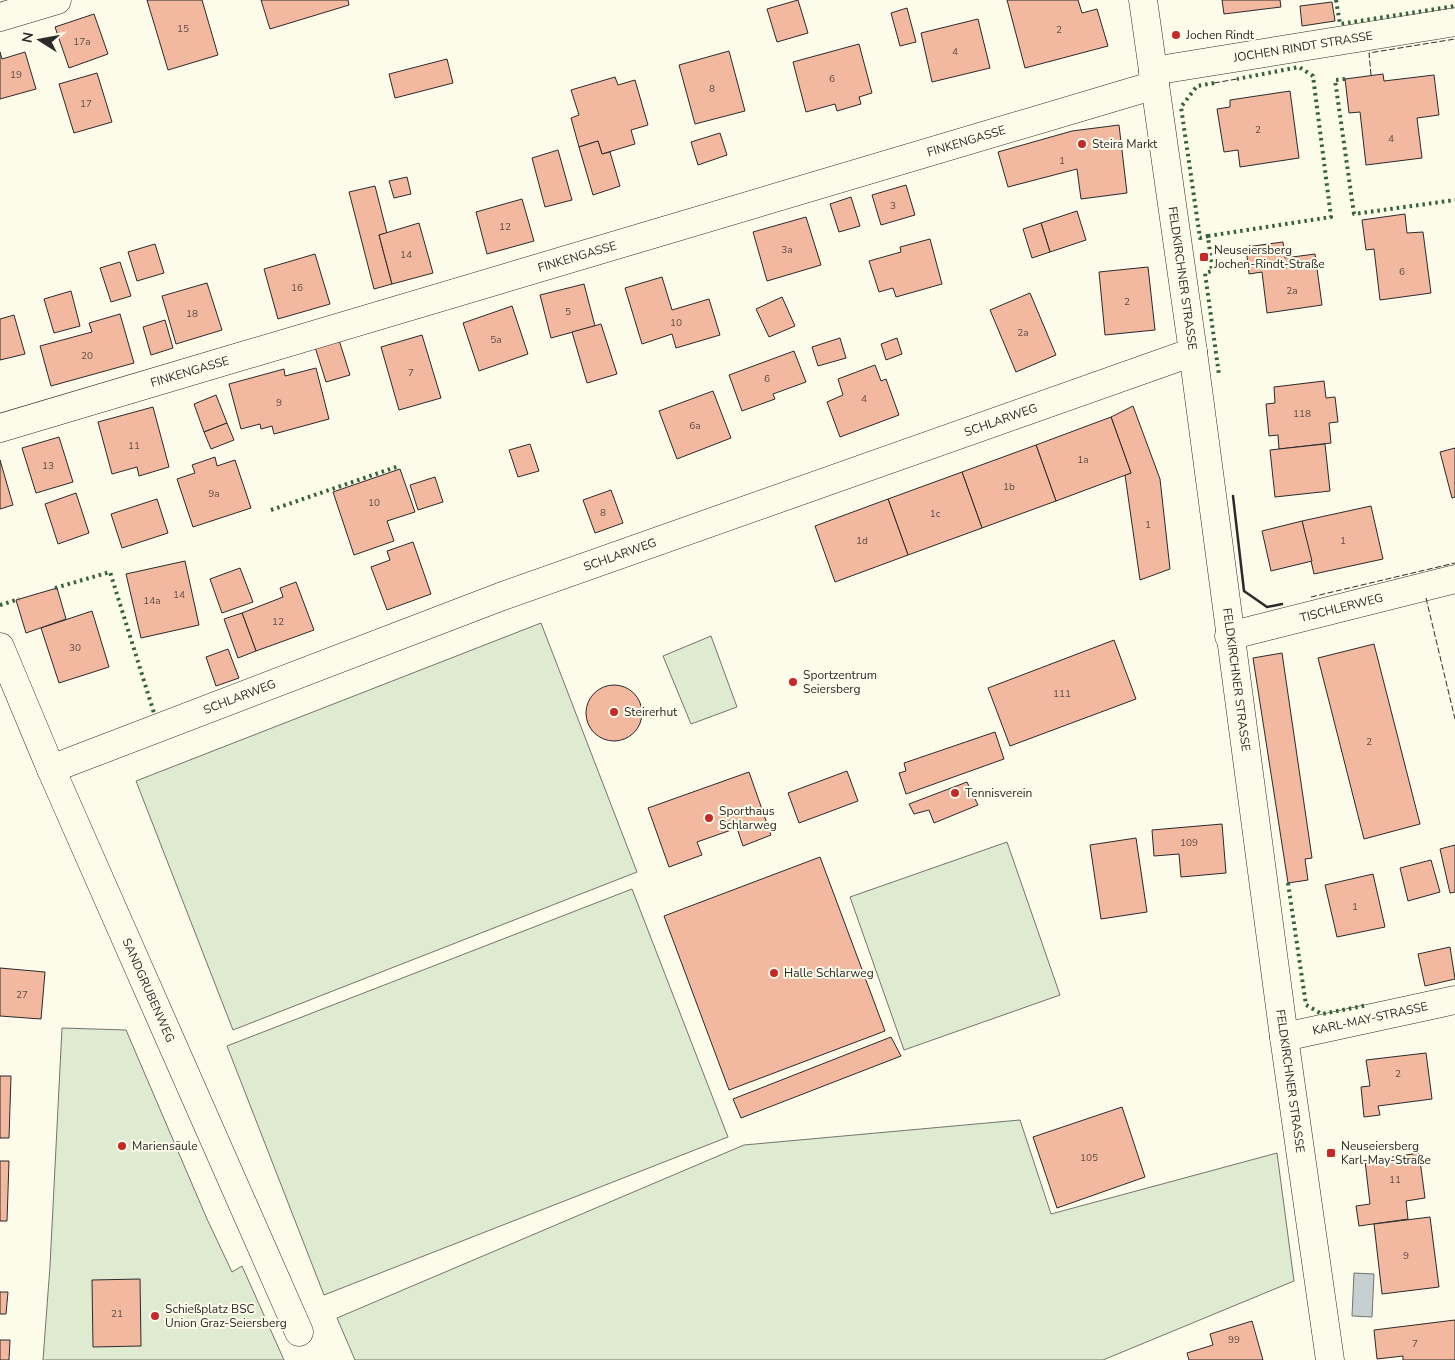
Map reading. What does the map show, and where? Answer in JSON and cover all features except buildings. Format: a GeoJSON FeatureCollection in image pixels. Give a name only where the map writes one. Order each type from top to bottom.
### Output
{"type":"FeatureCollection","features":[{"type":"Feature","properties":{"kind":"street"},"geometry":{"type":"LineString","coordinates":[[0,17],[57,0]]}},
{"type":"Feature","properties":{"kind":"street","name":"FELDKIRCHNER STRASSE"},"geometry":{"type":"LineString","coordinates":[[1143,0],[1193,352],[1229,636],[1330,1360]]}},
{"type":"Feature","properties":{"kind":"street","name":"JOCHEN RINDT STRASSE"},"geometry":{"type":"LineString","coordinates":[[1154,78],[1455,22]]}},
{"type":"Feature","properties":{"kind":"street","name":"FINKENGASSE"},"geometry":{"type":"LineString","coordinates":[[0,428],[1154,78]]}},
{"type":"Feature","properties":{"kind":"street","name":"SCHLARWEG"},"geometry":{"type":"LineString","coordinates":[[51,769],[500,596],[1193,352]]}},
{"type":"Feature","properties":{"kind":"street","name":"TISCHLERWEG"},"geometry":{"type":"LineString","coordinates":[[1229,636],[1454,582]]}},
{"type":"Feature","properties":{"kind":"street","name":"SANDGRUBENWEG"},"geometry":{"type":"LineString","coordinates":[[0,647],[51,769],[299,1332]]}},
{"type":"Feature","properties":{"kind":"street","name":"KARL-MAY-STRASSE"},"geometry":{"type":"LineString","coordinates":[[1284,1037],[1455,1000]]}},
{"type":"Feature","properties":{"kind":"green space"},"geometry":{"type":"Polygon","coordinates":[[[541,623],[637,872],[233,1030],[136,781],[541,623]]]}},
{"type":"Feature","properties":{"kind":"green space"},"geometry":{"type":"Polygon","coordinates":[[[711,636],[737,707],[691,724],[663,656],[711,636]]]}},
{"type":"Feature","properties":{"kind":"green space"},"geometry":{"type":"Polygon","coordinates":[[[1007,842],[1060,995],[904,1050],[850,897],[1007,842]]]}},
{"type":"Feature","properties":{"kind":"green space"},"geometry":{"type":"Polygon","coordinates":[[[632,889],[728,1137],[324,1295],[227,1046],[632,889]]]}},
{"type":"Feature","properties":{"kind":"green space"},"geometry":{"type":"Polygon","coordinates":[[[62,1028],[126,1030],[207,1219],[232,1272],[242,1266],[284,1360],[43,1360],[50,1266],[62,1028]]]}},
{"type":"Feature","properties":{"kind":"green space"},"geometry":{"type":"Polygon","coordinates":[[[1020,1120],[1051,1214],[1277,1153],[1294,1281],[1103,1360],[355,1360],[337,1318],[744,1145],[1020,1120]]]}},
{"type":"Feature","properties":{"kind":"shaded area"},"geometry":{"type":"Polygon","coordinates":[[[1354,1273],[1374,1274],[1372,1317],[1352,1316],[1354,1273]]]}},
{"type":"Feature","properties":{"kind":"hedge"},"geometry":{"type":"LineString","coordinates":[[1336,0],[1340,24],[1455,6]]}},
{"type":"Feature","properties":{"kind":"hedge"},"geometry":{"type":"LineString","coordinates":[[1208,236],[1331,217],[1313,76],[1299,67],[1237,79]]}},
{"type":"Feature","properties":{"kind":"hedge"},"geometry":{"type":"LineString","coordinates":[[1345,79],[1335,80],[1354,214],[1455,200]]}},
{"type":"Feature","properties":{"kind":"hedge"},"geometry":{"type":"LineString","coordinates":[[1214,83],[1197,86],[1181,107],[1200,238],[1208,236],[1212,271],[1205,273],[1219,375]]}},
{"type":"Feature","properties":{"kind":"hedge"},"geometry":{"type":"LineString","coordinates":[[271,510],[399,466]]}},
{"type":"Feature","properties":{"kind":"hedge"},"geometry":{"type":"LineString","coordinates":[[55,588],[110,572],[154,713]]}},
{"type":"Feature","properties":{"kind":"hedge"},"geometry":{"type":"LineString","coordinates":[[0,605],[19,599]]}},
{"type":"Feature","properties":{"kind":"hedge"},"geometry":{"type":"LineString","coordinates":[[1288,883],[1306,1005],[1322,1014],[1368,1005]]}},
{"type":"Feature","properties":{"kind":"fence"},"geometry":{"type":"LineString","coordinates":[[1371,75],[1369,53],[1455,39]]}},
{"type":"Feature","properties":{"kind":"fence"},"geometry":{"type":"LineString","coordinates":[[1214,83],[1237,79]]}},
{"type":"Feature","properties":{"kind":"fence"},"geometry":{"type":"LineString","coordinates":[[1311,597],[1455,563]]}},
{"type":"Feature","properties":{"kind":"fence"},"geometry":{"type":"LineString","coordinates":[[1426,598],[1455,719]]}},
{"type":"Feature","properties":{"kind":"wall"},"geometry":{"type":"LineString","coordinates":[[1233,496],[1244,591],[1267,607],[1282,604]]}},
{"type":"Feature","properties":{"kind":"place","name":"Jochen Rindt"},"geometry":{"type":"Point","coordinates":[1176,35]}},
{"type":"Feature","properties":{"kind":"place","name":"Steira Markt"},"geometry":{"type":"Point","coordinates":[1082,144]}},
{"type":"Feature","properties":{"kind":"place","name":"Neuseiersberg Jochen-Rindt-Straße"},"geometry":{"type":"Point","coordinates":[1204,257]}},
{"type":"Feature","properties":{"kind":"place","name":"Sportzentrum Seiersberg"},"geometry":{"type":"Point","coordinates":[793,682]}},
{"type":"Feature","properties":{"kind":"place","name":"Steirerhut"},"geometry":{"type":"Point","coordinates":[614,712]}},
{"type":"Feature","properties":{"kind":"place","name":"Tennisverein"},"geometry":{"type":"Point","coordinates":[955,793]}},
{"type":"Feature","properties":{"kind":"place","name":"Sporthaus Schlarweg"},"geometry":{"type":"Point","coordinates":[709,818]}},
{"type":"Feature","properties":{"kind":"place","name":"Halle Schlarweg"},"geometry":{"type":"Point","coordinates":[774,973]}},
{"type":"Feature","properties":{"kind":"place","name":"Mariensäule"},"geometry":{"type":"Point","coordinates":[122,1146]}},
{"type":"Feature","properties":{"kind":"place","name":"Neuseiersberg Karl-May-Straße"},"geometry":{"type":"Point","coordinates":[1331,1153]}},
{"type":"Feature","properties":{"kind":"place","name":"Schießplatz BSC Union Graz-Seiersberg"},"geometry":{"type":"Point","coordinates":[155,1316]}}]}
